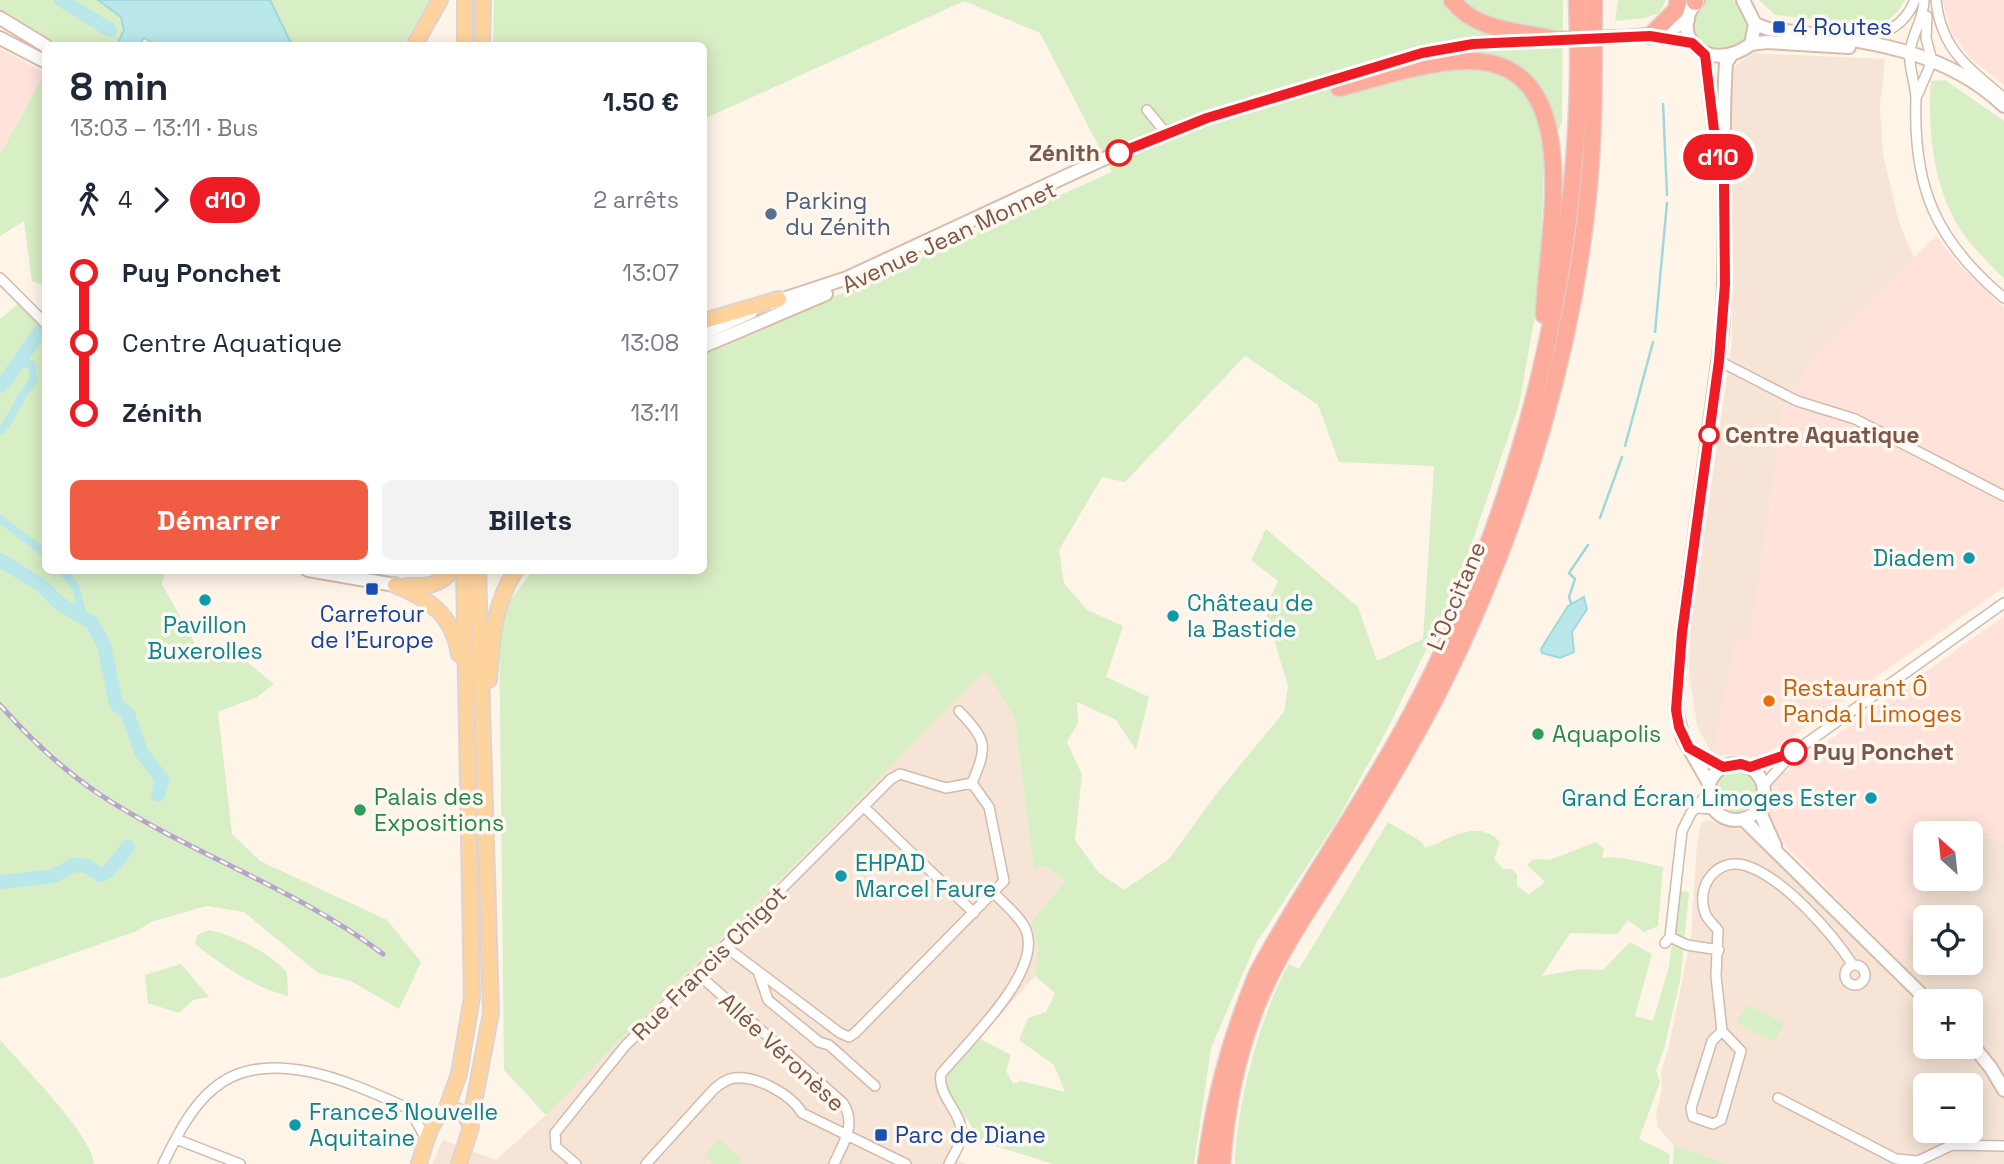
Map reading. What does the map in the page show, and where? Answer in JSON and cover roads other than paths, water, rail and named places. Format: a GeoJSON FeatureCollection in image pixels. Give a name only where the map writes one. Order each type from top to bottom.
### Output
{"type":"FeatureCollection","features":[{"type":"Feature","properties":{"kind":"highway"},"geometry":{"type":"LineString","coordinates":[[1452,0],[1471,20],[1490,27],[1554,40]]}},
{"type":"Feature","properties":{"kind":"highway","name":"L'Occitane"},"geometry":{"type":"LineString","coordinates":[[1222,1164],[1234,1077],[1259,1000],[1290,938],[1386,788],[1435,699],[1475,614],[1524,485],[1561,347],[1577,274],[1592,146],[1594,0]]}},
{"type":"Feature","properties":{"kind":"highway"},"geometry":{"type":"LineString","coordinates":[[1594,50],[1600,0]]}},
{"type":"Feature","properties":{"kind":"highway"},"geometry":{"type":"LineString","coordinates":[[1650,36],[1675,10],[1678,0]]}},
{"type":"Feature","properties":{"kind":"highway","name":"L'Occitane"},"geometry":{"type":"LineString","coordinates":[[1206,1164],[1219,1085],[1238,1021],[1257,974],[1282,926],[1390,753],[1447,640],[1480,564],[1509,481],[1542,363],[1556,296],[1570,193],[1578,69],[1576,4]]}},
{"type":"Feature","properties":{"kind":"highway"},"geometry":{"type":"LineString","coordinates":[[1339,88],[1432,66],[1475,61],[1505,68],[1537,94],[1547,116],[1552,148],[1542,363]]}},
{"type":"Feature","properties":{"kind":"main road"},"geometry":{"type":"LineString","coordinates":[[416,42],[440,0]]}},
{"type":"Feature","properties":{"kind":"main road"},"geometry":{"type":"LineString","coordinates":[[465,0],[465,42]]}},
{"type":"Feature","properties":{"kind":"main road"},"geometry":{"type":"LineString","coordinates":[[482,42],[483,0]]}},
{"type":"Feature","properties":{"kind":"main road"},"geometry":{"type":"LineString","coordinates":[[1743,0],[1755,24],[1751,44]]}},
{"type":"Feature","properties":{"kind":"main road"},"geometry":{"type":"LineString","coordinates":[[1696,1],[1688,20],[1692,43],[1705,55],[1730,57]]}},
{"type":"Feature","properties":{"kind":"main road"},"geometry":{"type":"LineString","coordinates":[[0,18],[42,44]]}},
{"type":"Feature","properties":{"kind":"main road","name":"Avenue Jean Monnet"},"geometry":{"type":"LineString","coordinates":[[1650,36],[1672,30],[1688,20]]}},
{"type":"Feature","properties":{"kind":"main road"},"geometry":{"type":"LineString","coordinates":[[1755,24],[1768,29],[1852,39],[1932,61],[1964,76],[2004,106]]}},
{"type":"Feature","properties":{"kind":"main road","name":"Avenue Jean Monnet"},"geometry":{"type":"LineString","coordinates":[[707,333],[779,299],[847,278],[1166,133],[1422,53],[1473,44],[1620,37],[1650,36],[1692,43]]}},
{"type":"Feature","properties":{"kind":"main road"},"geometry":{"type":"LineString","coordinates":[[0,38],[42,60]]}},
{"type":"Feature","properties":{"kind":"main road"},"geometry":{"type":"LineString","coordinates":[[1689,748],[1723,767],[1741,764],[1750,767],[1764,785],[1765,794],[1759,810],[1744,820],[1727,819],[1714,809],[1709,788],[1689,748],[1679,727],[1677,692],[1719,361],[1725,284],[1722,106],[1726,63],[1730,57],[1751,44],[1766,42],[1891,48]]}},
{"type":"Feature","properties":{"kind":"main road","name":"Avenue Jean Monnet"},"geometry":{"type":"LineString","coordinates":[[707,345],[956,236],[1143,149],[1339,88],[1434,52]]}},
{"type":"Feature","properties":{"kind":"main road"},"geometry":{"type":"LineString","coordinates":[[1705,55],[1716,147],[1723,178]]}},
{"type":"Feature","properties":{"kind":"main road"},"geometry":{"type":"LineString","coordinates":[[707,320],[779,299]]}},
{"type":"Feature","properties":{"kind":"main road"},"geometry":{"type":"LineString","coordinates":[[331,574],[395,585],[429,586],[442,582],[449,574]]}},
{"type":"Feature","properties":{"kind":"main road"},"geometry":{"type":"LineString","coordinates":[[419,1164],[459,1074],[472,997],[464,574]]}},
{"type":"Feature","properties":{"kind":"main road"},"geometry":{"type":"LineString","coordinates":[[459,1164],[470,1134],[491,1013],[478,574]]}},
{"type":"Feature","properties":{"kind":"main road"},"geometry":{"type":"LineString","coordinates":[[483,765],[493,623],[506,586],[514,574]]}},
{"type":"Feature","properties":{"kind":"main road"},"geometry":{"type":"LineString","coordinates":[[395,585],[423,596],[450,624],[457,639],[467,712]]}},
{"type":"Feature","properties":{"kind":"main road"},"geometry":{"type":"LineString","coordinates":[[1709,788],[1723,767]]}},
{"type":"Feature","properties":{"kind":"main road"},"geometry":{"type":"LineString","coordinates":[[1759,810],[1776,850]]}},
{"type":"Feature","properties":{"kind":"main road"},"geometry":{"type":"LineString","coordinates":[[1744,820],[1916,989]]}},
{"type":"Feature","properties":{"kind":"main road"},"geometry":{"type":"LineString","coordinates":[[1983,1057],[2004,1090]]}},
{"type":"Feature","properties":{"kind":"main road"},"geometry":{"type":"LineString","coordinates":[[441,1114],[461,1113],[470,1123]]}},
{"type":"Feature","properties":{"kind":"street"},"geometry":{"type":"LineString","coordinates":[[1852,39],[1877,36],[1902,23],[1915,0]]}},
{"type":"Feature","properties":{"kind":"street"},"geometry":{"type":"LineString","coordinates":[[1924,0],[1923,17],[1909,54],[1916,97],[1915,143],[1928,199],[1943,229],[1964,260],[2004,298]]}},
{"type":"Feature","properties":{"kind":"street"},"geometry":{"type":"LineString","coordinates":[[1916,97],[1932,61],[1926,38],[1929,0]]}},
{"type":"Feature","properties":{"kind":"street"},"geometry":{"type":"LineString","coordinates":[[1936,0],[1944,34],[1957,57],[2004,98]]}},
{"type":"Feature","properties":{"kind":"street"},"geometry":{"type":"LineString","coordinates":[[1147,110],[1166,133]]}},
{"type":"Feature","properties":{"kind":"street"},"geometry":{"type":"LineString","coordinates":[[0,278],[42,321]]}},
{"type":"Feature","properties":{"kind":"street"},"geometry":{"type":"LineString","coordinates":[[1719,361],[1797,401],[1855,419],[2004,496]]}},
{"type":"Feature","properties":{"kind":"street"},"geometry":{"type":"LineString","coordinates":[[1764,785],[1794,752],[2004,603]]}},
{"type":"Feature","properties":{"kind":"street"},"geometry":{"type":"LineString","coordinates":[[726,947],[849,1037],[994,893],[1004,881],[992,821],[989,807],[972,783],[984,754],[982,736],[959,711]]}},
{"type":"Feature","properties":{"kind":"street"},"geometry":{"type":"LineString","coordinates":[[1750,767],[1794,752]]}},
{"type":"Feature","properties":{"kind":"street","name":"Rue Francis Chigot"},"geometry":{"type":"LineString","coordinates":[[576,1164],[556,1147],[555,1133],[625,1046],[891,779],[900,774],[947,788],[972,783]]}},
{"type":"Feature","properties":{"kind":"street"},"geometry":{"type":"LineString","coordinates":[[1709,788],[1686,820],[1679,844],[1668,940],[1719,950]]}},
{"type":"Feature","properties":{"kind":"street"},"geometry":{"type":"LineString","coordinates":[[865,808],[974,913]]}},
{"type":"Feature","properties":{"kind":"street"},"geometry":{"type":"LineString","coordinates":[[1696,808],[1714,809]]}},
{"type":"Feature","properties":{"kind":"street"},"geometry":{"type":"LineString","coordinates":[[1722,1031],[1712,1041],[1691,1108],[1693,1117],[1713,1124],[1721,1120],[1741,1051],[1722,1031],[1716,976],[1718,930],[1705,913],[1704,894],[1710,875],[1719,866],[1734,863],[1749,867],[1771,880],[1836,939],[1853,965]]}},
{"type":"Feature","properties":{"kind":"street"},"geometry":{"type":"LineString","coordinates":[[949,1164],[959,1144],[961,1128],[941,1091],[940,1074],[1019,981],[1029,955],[1027,933],[1022,922],[994,893]]}},
{"type":"Feature","properties":{"kind":"street"},"geometry":{"type":"LineString","coordinates":[[758,972],[768,1000],[819,1042],[830,1045],[875,1086]]}},
{"type":"Feature","properties":{"kind":"street","name":"Allée Véronèse"},"geometry":{"type":"LineString","coordinates":[[698,974],[843,1103],[851,1126],[846,1135]]}},
{"type":"Feature","properties":{"kind":"street"},"geometry":{"type":"LineString","coordinates":[[163,1164],[193,1111],[214,1087],[245,1073],[293,1068],[316,1072],[410,1110],[441,1114]]}},
{"type":"Feature","properties":{"kind":"street"},"geometry":{"type":"LineString","coordinates":[[646,1164],[724,1081],[737,1078],[753,1080],[796,1101],[802,1113],[906,1164]]}},
{"type":"Feature","properties":{"kind":"street"},"geometry":{"type":"LineString","coordinates":[[1779,1098],[1896,1159],[1918,1161],[1952,1145],[2004,1146]]}},
{"type":"Feature","properties":{"kind":"street"},"geometry":{"type":"LineString","coordinates":[[410,1110],[427,1142]]}},
{"type":"Feature","properties":{"kind":"street"},"geometry":{"type":"LineString","coordinates":[[834,1164],[846,1135]]}},
{"type":"Feature","properties":{"kind":"street"},"geometry":{"type":"LineString","coordinates":[[176,1139],[240,1164]]}},
{"type":"Feature","properties":{"kind":"water"},"geometry":{"type":"Polygon","coordinates":[[[98,0],[270,0],[291,42],[151,42],[144,38],[141,42],[118,42],[124,30],[121,17],[98,0]]]}},
{"type":"Feature","properties":{"kind":"water"},"geometry":{"type":"Polygon","coordinates":[[[1584,597],[1587,609],[1572,632],[1574,652],[1560,658],[1542,653],[1541,649],[1568,606],[1584,597]]]}},
{"type":"Feature","properties":{"kind":"waterway"},"geometry":{"type":"LineString","coordinates":[[61,0],[110,30]]}},
{"type":"Feature","properties":{"kind":"waterway"},"geometry":{"type":"LineString","coordinates":[[1663,104],[1667,195]]}},
{"type":"Feature","properties":{"kind":"waterway"},"geometry":{"type":"LineString","coordinates":[[1655,332],[1667,203]]}},
{"type":"Feature","properties":{"kind":"waterway"},"geometry":{"type":"LineString","coordinates":[[0,386],[42,330]]}},
{"type":"Feature","properties":{"kind":"waterway"},"geometry":{"type":"LineString","coordinates":[[1625,446],[1653,342]]}},
{"type":"Feature","properties":{"kind":"waterway"},"geometry":{"type":"LineString","coordinates":[[0,431],[34,380],[31,364],[22,363]]}},
{"type":"Feature","properties":{"kind":"waterway"},"geometry":{"type":"LineString","coordinates":[[1600,518],[1622,457]]}},
{"type":"Feature","properties":{"kind":"waterway"},"geometry":{"type":"LineString","coordinates":[[0,519],[42,551]]}},
{"type":"Feature","properties":{"kind":"waterway"},"geometry":{"type":"LineString","coordinates":[[1571,603],[1569,597],[1575,579],[1569,573],[1588,545]]}},
{"type":"Feature","properties":{"kind":"waterway"},"geometry":{"type":"LineString","coordinates":[[0,560],[41,585],[59,603],[92,623],[104,645],[116,704],[128,714],[141,752],[162,779],[158,795]]}},
{"type":"Feature","properties":{"kind":"waterway"},"geometry":{"type":"LineString","coordinates":[[65,574],[76,588],[83,617]]}},
{"type":"Feature","properties":{"kind":"waterway"},"geometry":{"type":"LineString","coordinates":[[0,882],[53,876],[74,865],[87,866],[100,875],[108,872],[128,847]]}},
{"type":"Feature","properties":{"kind":"railway"},"geometry":{"type":"LineString","coordinates":[[0,705],[47,753],[99,794],[170,835],[315,910],[383,954]]}},
{"type":"Feature","properties":{"kind":"place","name":"4 Routes"},"geometry":{"type":"Point","coordinates":[1779,27]}},
{"type":"Feature","properties":{"kind":"place","name":"Zénith"},"geometry":{"type":"Point","coordinates":[1119,153]}},
{"type":"Feature","properties":{"kind":"place","name":"Parking du Zénith"},"geometry":{"type":"Point","coordinates":[771,214]}},
{"type":"Feature","properties":{"kind":"place","name":"Centre Aquatique"},"geometry":{"type":"Point","coordinates":[1709,435]}},
{"type":"Feature","properties":{"kind":"place","name":"Diadem"},"geometry":{"type":"Point","coordinates":[1969,558]}},
{"type":"Feature","properties":{"kind":"place","name":"Carrefour de l'Europe"},"geometry":{"type":"Point","coordinates":[372,589]}},
{"type":"Feature","properties":{"kind":"place","name":"Pavillon Buxerolles"},"geometry":{"type":"Point","coordinates":[205,600]}},
{"type":"Feature","properties":{"kind":"place","name":"Château de la Bastide"},"geometry":{"type":"Point","coordinates":[1173,616]}},
{"type":"Feature","properties":{"kind":"place","name":"Restaurant Ô Panda | Limoges"},"geometry":{"type":"Point","coordinates":[1769,701]}},
{"type":"Feature","properties":{"kind":"place","name":"Aquapolis"},"geometry":{"type":"Point","coordinates":[1538,734]}},
{"type":"Feature","properties":{"kind":"place","name":"Puy Ponchet"},"geometry":{"type":"Point","coordinates":[1794,752]}},
{"type":"Feature","properties":{"kind":"place","name":"Grand Écran Limoges Ester"},"geometry":{"type":"Point","coordinates":[1871,798]}},
{"type":"Feature","properties":{"kind":"place","name":"Palais des Expositions"},"geometry":{"type":"Point","coordinates":[360,810]}},
{"type":"Feature","properties":{"kind":"place","name":"EHPAD Marcel Faure"},"geometry":{"type":"Point","coordinates":[841,876]}},
{"type":"Feature","properties":{"kind":"place","name":"France3 Nouvelle Aquitaine"},"geometry":{"type":"Point","coordinates":[295,1125]}},
{"type":"Feature","properties":{"kind":"place","name":"Parc de Diane"},"geometry":{"type":"Point","coordinates":[881,1135]}}]}
